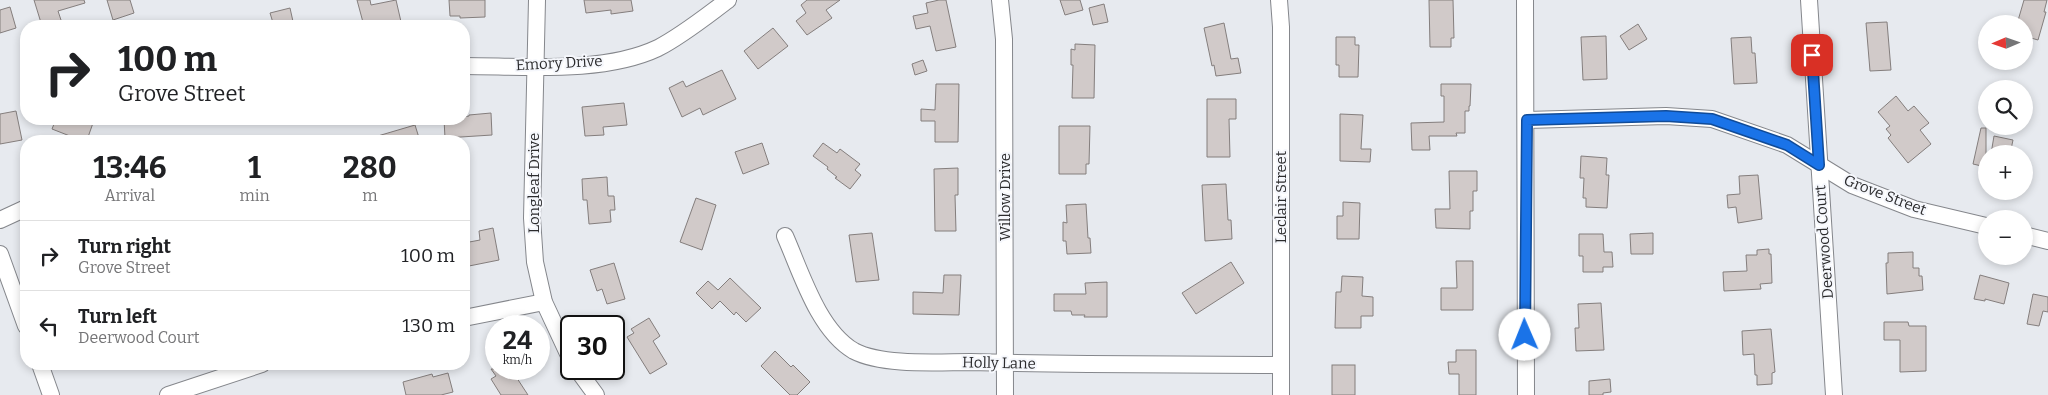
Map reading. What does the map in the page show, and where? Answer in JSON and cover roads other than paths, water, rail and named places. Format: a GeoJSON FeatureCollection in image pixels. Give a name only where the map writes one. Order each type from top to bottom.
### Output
{"type":"FeatureCollection","features":[{"type":"Feature","properties":{"kind":"street","name":"Longleaf Drive"},"geometry":{"type":"LineString","coordinates":[[537,0],[532,218],[535,262],[544,302],[560,336]]}},
{"type":"Feature","properties":{"kind":"street","name":"Emory Drive"},"geometry":{"type":"LineString","coordinates":[[470,66],[586,65],[628,58],[657,48],[692,28],[728,0]]}},
{"type":"Feature","properties":{"kind":"street","name":"Willow Drive"},"geometry":{"type":"LineString","coordinates":[[1000,0],[1004,39],[1005,395]]}},
{"type":"Feature","properties":{"kind":"street","name":"Leclair Street"},"geometry":{"type":"LineString","coordinates":[[1279,0],[1281,27],[1281,395]]}},
{"type":"Feature","properties":{"kind":"street"},"geometry":{"type":"LineString","coordinates":[[1525,0],[1527,120],[1526,395]]}},
{"type":"Feature","properties":{"kind":"street","name":"Deerwood Court"},"geometry":{"type":"LineString","coordinates":[[1809,0],[1834,395]]}},
{"type":"Feature","properties":{"kind":"street","name":"Grove Street"},"geometry":{"type":"LineString","coordinates":[[1527,120],[1666,116],[1712,119],[1787,145],[1852,186],[1914,209],[1978,224]]}},
{"type":"Feature","properties":{"kind":"street"},"geometry":{"type":"LineString","coordinates":[[0,220],[20,211]]}},
{"type":"Feature","properties":{"kind":"street","name":"Holly Lane"},"geometry":{"type":"LineString","coordinates":[[785,236],[818,310],[834,334],[854,350],[876,358],[1005,363],[1281,366]]}},
{"type":"Feature","properties":{"kind":"street"},"geometry":{"type":"LineString","coordinates":[[2033,238],[2048,241]]}},
{"type":"Feature","properties":{"kind":"street"},"geometry":{"type":"LineString","coordinates":[[0,254],[20,309]]}},
{"type":"Feature","properties":{"kind":"street"},"geometry":{"type":"LineString","coordinates":[[470,317],[544,302]]}},
{"type":"Feature","properties":{"kind":"street"},"geometry":{"type":"LineString","coordinates":[[42,370],[51,395]]}},
{"type":"Feature","properties":{"kind":"street"},"geometry":{"type":"LineString","coordinates":[[168,395],[244,370]]}},
{"type":"Feature","properties":{"kind":"street"},"geometry":{"type":"LineString","coordinates":[[585,380],[596,395]]}}]}
